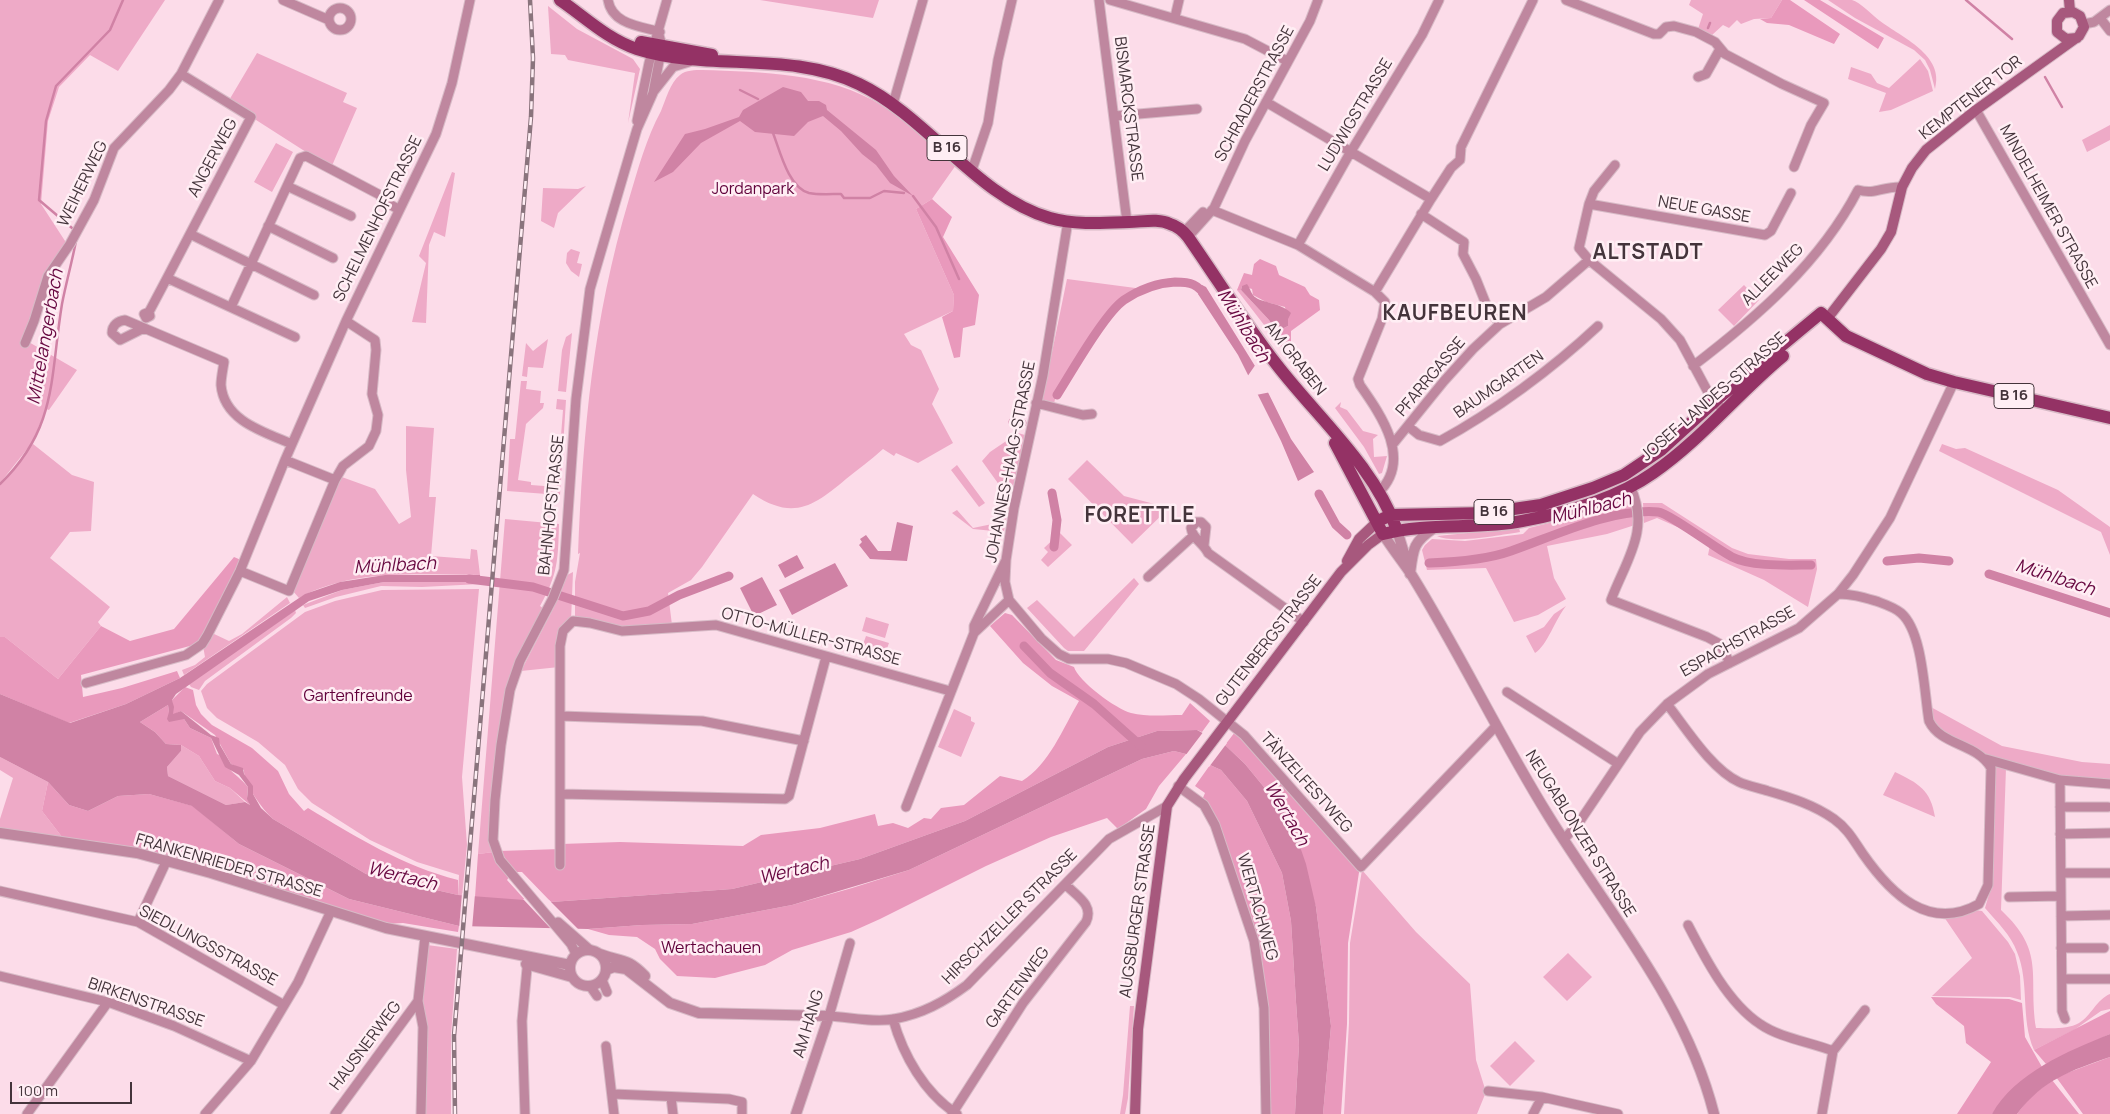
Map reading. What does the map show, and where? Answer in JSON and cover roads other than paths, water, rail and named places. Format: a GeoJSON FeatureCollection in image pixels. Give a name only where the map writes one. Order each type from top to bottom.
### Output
{"type":"FeatureCollection","features":[{"type":"Feature","properties":{"kind":"main road","name":"B 16"},"geometry":{"type":"LineString","coordinates":[[560,0],[602,32],[634,48],[658,44],[741,61]]}},
{"type":"Feature","properties":{"kind":"main road"},"geometry":{"type":"LineString","coordinates":[[2069,0],[2070,11]]}},
{"type":"Feature","properties":{"kind":"main road"},"geometry":{"type":"LineString","coordinates":[[2070,11],[2080,16],[2084,24],[2083,32],[2077,38],[2070,40],[2061,37],[2056,29],[2057,20],[2061,14],[2070,11]]}},
{"type":"Feature","properties":{"kind":"main road","name":"KEMPTENER TOR"},"geometry":{"type":"LineString","coordinates":[[2052,56],[2061,37]]}},
{"type":"Feature","properties":{"kind":"main road","name":"KEMPTENER TOR"},"geometry":{"type":"LineString","coordinates":[[1824,316],[1842,298],[1871,263],[1887,239],[1902,187],[1912,168],[1926,150],[1976,110],[2077,38]]}},
{"type":"Feature","properties":{"kind":"main road","name":"B 16"},"geometry":{"type":"LineString","coordinates":[[658,44],[695,60],[782,64],[833,73],[858,83],[893,104],[1009,200],[1050,218],[1068,222],[1162,222],[1172,224],[1186,235]]}},
{"type":"Feature","properties":{"kind":"main road","name":"AM GRABEN"},"geometry":{"type":"LineString","coordinates":[[1186,235],[1265,349],[1348,448],[1378,492],[1391,515],[1396,530]]}},
{"type":"Feature","properties":{"kind":"main road","name":"B 16"},"geometry":{"type":"LineString","coordinates":[[1824,316],[1846,336],[1927,374],[2110,418]]}},
{"type":"Feature","properties":{"kind":"main road","name":"JOSEF-LANDES-STRASSE"},"geometry":{"type":"LineString","coordinates":[[1378,521],[1391,515],[1486,513],[1541,505],[1576,495],[1624,475],[1645,463],[1678,436],[1714,401],[1824,316]]}},
{"type":"Feature","properties":{"kind":"main road","name":"JOSEF-LANDES-STRASSE"},"geometry":{"type":"LineString","coordinates":[[1383,534],[1396,530],[1516,522],[1539,518],[1598,500],[1630,486],[1670,461],[1824,316]]}},
{"type":"Feature","properties":{"kind":"main road","name":"AM GRABEN"},"geometry":{"type":"LineString","coordinates":[[1321,418],[1378,521],[1383,534]]}},
{"type":"Feature","properties":{"kind":"main road","name":"GUTENBERGSTRASSE"},"geometry":{"type":"LineString","coordinates":[[1224,725],[1341,572],[1359,539],[1366,530],[1378,521]]}},
{"type":"Feature","properties":{"kind":"main road","name":"GUTENBERGSTRASSE"},"geometry":{"type":"LineString","coordinates":[[1341,572],[1383,534]]}},
{"type":"Feature","properties":{"kind":"main road","name":"AUGSBURGER STRASSE"},"geometry":{"type":"LineString","coordinates":[[1134,1114],[1138,1029],[1167,806],[1181,783],[1224,725]]}},
{"type":"Feature","properties":{"kind":"street","name":"WEIHERWEG"},"geometry":{"type":"LineString","coordinates":[[24,343],[34,321],[48,276],[70,244],[94,200],[114,148],[170,90],[219,0]]}},
{"type":"Feature","properties":{"kind":"street"},"geometry":{"type":"LineString","coordinates":[[283,0],[329,20]]}},
{"type":"Feature","properties":{"kind":"street","name":"SCHELMENHOFSTRASSE"},"geometry":{"type":"LineString","coordinates":[[86,684],[186,655],[202,644],[240,571],[285,460],[346,321],[398,209],[436,134],[452,83],[470,0]]}},
{"type":"Feature","properties":{"kind":"street"},"geometry":{"type":"LineString","coordinates":[[608,0],[610,10],[615,17],[632,24],[658,44],[667,0]]}},
{"type":"Feature","properties":{"kind":"street"},"geometry":{"type":"LineString","coordinates":[[893,104],[923,0]]}},
{"type":"Feature","properties":{"kind":"street"},"geometry":{"type":"LineString","coordinates":[[972,170],[988,123],[998,60],[1012,0]]}},
{"type":"Feature","properties":{"kind":"street","name":"BISMARCKSTRASSE"},"geometry":{"type":"LineString","coordinates":[[1099,0],[1127,222]]}},
{"type":"Feature","properties":{"kind":"street"},"geometry":{"type":"LineString","coordinates":[[1110,0],[1245,39],[1287,62]]}},
{"type":"Feature","properties":{"kind":"street"},"geometry":{"type":"LineString","coordinates":[[1174,17],[1179,0]]}},
{"type":"Feature","properties":{"kind":"street","name":"SCHRADERSTRASSE"},"geometry":{"type":"LineString","coordinates":[[1186,235],[1212,210],[1266,102],[1310,21],[1318,0]]}},
{"type":"Feature","properties":{"kind":"street","name":"LUDWIGSTRASSE"},"geometry":{"type":"LineString","coordinates":[[1298,245],[1350,153],[1412,52],[1439,0]]}},
{"type":"Feature","properties":{"kind":"street"},"geometry":{"type":"LineString","coordinates":[[1375,292],[1431,199],[1451,168],[1460,160],[1461,148],[1510,51],[1532,0]]}},
{"type":"Feature","properties":{"kind":"street"},"geometry":{"type":"LineString","coordinates":[[1566,0],[1654,34],[1659,34],[1663,29],[1674,26],[1682,27],[1715,42],[1725,54],[1782,84],[1824,103],[1811,125],[1794,167]]}},
{"type":"Feature","properties":{"kind":"street"},"geometry":{"type":"LineString","coordinates":[[2084,24],[2100,18],[2110,10]]}},
{"type":"Feature","properties":{"kind":"street"},"geometry":{"type":"LineString","coordinates":[[2100,18],[2110,31]]}},
{"type":"Feature","properties":{"kind":"street","name":"BAHNHOFSTRASSE"},"geometry":{"type":"LineString","coordinates":[[653,93],[658,44]]}},
{"type":"Feature","properties":{"kind":"street","name":"BAHNHOFSTRASSE"},"geometry":{"type":"LineString","coordinates":[[637,129],[637,119],[658,44]]}},
{"type":"Feature","properties":{"kind":"street"},"geometry":{"type":"LineString","coordinates":[[1698,77],[1706,74],[1720,49]]}},
{"type":"Feature","properties":{"kind":"street","name":"BAHNHOFSTRASSE"},"geometry":{"type":"LineString","coordinates":[[528,892],[500,860],[493,840],[501,745],[510,690],[517,670],[553,598],[564,570],[576,399],[590,289],[637,129],[653,93],[674,67],[680,63],[695,60]]}},
{"type":"Feature","properties":{"kind":"street","name":"ANGERWEG"},"geometry":{"type":"LineString","coordinates":[[149,312],[251,117],[180,74]]}},
{"type":"Feature","properties":{"kind":"street"},"geometry":{"type":"LineString","coordinates":[[1266,102],[1431,199]]}},
{"type":"Feature","properties":{"kind":"street"},"geometry":{"type":"LineString","coordinates":[[1115,116],[1197,109]]}},
{"type":"Feature","properties":{"kind":"street","name":"MINDELHEIMER STRASSE"},"geometry":{"type":"LineString","coordinates":[[1976,110],[2110,344]]}},
{"type":"Feature","properties":{"kind":"street"},"geometry":{"type":"LineString","coordinates":[[232,307],[300,158],[306,156],[380,195],[382,200],[398,209]]}},
{"type":"Feature","properties":{"kind":"street"},"geometry":{"type":"LineString","coordinates":[[1615,165],[1594,191],[1588,204],[1579,248],[1589,260],[1661,319],[1680,340],[1714,401],[1723,410]]}},
{"type":"Feature","properties":{"kind":"street"},"geometry":{"type":"LineString","coordinates":[[286,186],[351,216]]}},
{"type":"Feature","properties":{"kind":"street","name":"ALLEEWEG"},"geometry":{"type":"LineString","coordinates":[[1693,366],[1748,322],[1809,263],[1844,218],[1858,190],[1870,194],[1887,187],[1902,187]]}},
{"type":"Feature","properties":{"kind":"street","name":"NEUE GASSE"},"geometry":{"type":"LineString","coordinates":[[1588,204],[1765,235],[1771,231],[1790,193]]}},
{"type":"Feature","properties":{"kind":"street","name":"SCHRADERSTRASSE"},"geometry":{"type":"LineString","coordinates":[[1186,235],[1216,200]]}},
{"type":"Feature","properties":{"kind":"street"},"geometry":{"type":"LineString","coordinates":[[1212,210],[1298,245],[1375,292],[1386,306],[1358,379],[1387,429],[1393,444],[1393,461],[1388,482],[1378,492]]}},
{"type":"Feature","properties":{"kind":"street"},"geometry":{"type":"LineString","coordinates":[[1422,214],[1464,242],[1463,254],[1486,304],[1500,324]]}},
{"type":"Feature","properties":{"kind":"street","name":"JOHANNES-HAAG-STRASSE"},"geometry":{"type":"LineString","coordinates":[[1009,600],[1005,582],[1006,560],[1060,278],[1068,222]]}},
{"type":"Feature","properties":{"kind":"street"},"geometry":{"type":"LineString","coordinates":[[268,226],[333,258]]}},
{"type":"Feature","properties":{"kind":"street"},"geometry":{"type":"LineString","coordinates":[[190,234],[314,295]]}},
{"type":"Feature","properties":{"kind":"street","name":"PFARRGASSE"},"geometry":{"type":"LineString","coordinates":[[1393,444],[1409,427],[1444,380],[1500,324],[1546,297],[1589,260]]}},
{"type":"Feature","properties":{"kind":"street"},"geometry":{"type":"LineString","coordinates":[[168,278],[295,337]]}},
{"type":"Feature","properties":{"kind":"street"},"geometry":{"type":"LineString","coordinates":[[240,571],[290,591],[342,466],[369,446],[378,424],[372,394],[376,350],[375,340],[346,321]]}},
{"type":"Feature","properties":{"kind":"street","name":"BAUMGARTEN"},"geometry":{"type":"LineString","coordinates":[[1409,427],[1419,435],[1440,441],[1474,422],[1536,376],[1551,369],[1598,326]]}},
{"type":"Feature","properties":{"kind":"street"},"geometry":{"type":"LineString","coordinates":[[144,328],[224,362],[221,384],[226,401],[235,414],[244,423],[292,444]]}},
{"type":"Feature","properties":{"kind":"street","name":"ESPACHSTRASSE"},"geometry":{"type":"LineString","coordinates":[[1564,840],[1578,824],[1617,763],[1640,732],[1667,704],[1692,684],[1799,628],[1838,594],[1868,553],[1890,518],[1954,382]]}},
{"type":"Feature","properties":{"kind":"street"},"geometry":{"type":"LineString","coordinates":[[1036,402],[1083,415],[1092,414]]}},
{"type":"Feature","properties":{"kind":"street"},"geometry":{"type":"LineString","coordinates":[[285,460],[335,480]]}},
{"type":"Feature","properties":{"kind":"street"},"geometry":{"type":"LineString","coordinates":[[1630,486],[1638,506],[1639,525],[1636,541],[1611,600],[1707,636],[1720,644],[1730,663]]}},
{"type":"Feature","properties":{"kind":"street"},"geometry":{"type":"LineString","coordinates":[[1204,545],[1207,529],[1203,523],[1198,522],[1192,526],[1193,536],[1204,545],[1213,557],[1304,622]]}},
{"type":"Feature","properties":{"kind":"street"},"geometry":{"type":"LineString","coordinates":[[1410,574],[1413,550],[1418,540],[1434,528]]}},
{"type":"Feature","properties":{"kind":"street","name":"NEUGABLONZER STRASSE"},"geometry":{"type":"LineString","coordinates":[[1396,530],[1410,574]]}},
{"type":"Feature","properties":{"kind":"street","name":"NEUGABLONZER STRASSE"},"geometry":{"type":"LineString","coordinates":[[1383,534],[1410,574],[1496,726],[1564,840],[1634,947],[1686,1035],[1702,1071],[1714,1114]]}},
{"type":"Feature","properties":{"kind":"street"},"geometry":{"type":"LineString","coordinates":[[1148,577],[1193,536]]}},
{"type":"Feature","properties":{"kind":"street"},"geometry":{"type":"LineString","coordinates":[[906,807],[974,633],[974,626],[1006,560]]}},
{"type":"Feature","properties":{"kind":"street"},"geometry":{"type":"LineString","coordinates":[[1838,594],[1854,594],[1892,607],[1901,613],[1916,638],[1928,712],[1933,728],[1938,734],[1974,751],[1986,759],[2060,780],[2110,784]]}},
{"type":"Feature","properties":{"kind":"street"},"geometry":{"type":"LineString","coordinates":[[974,633],[1009,600],[1041,638],[1069,660],[1117,661],[1149,672],[1184,688],[1224,725]]}},
{"type":"Feature","properties":{"kind":"street","name":"OTTO-MÜLLER-STRASSE"},"geometry":{"type":"LineString","coordinates":[[561,716],[560,646],[564,631],[573,621],[622,631],[716,625],[950,691]]}},
{"type":"Feature","properties":{"kind":"street"},"geometry":{"type":"LineString","coordinates":[[561,794],[785,799],[789,796],[826,656]]}},
{"type":"Feature","properties":{"kind":"street"},"geometry":{"type":"LineString","coordinates":[[1507,692],[1617,763]]}},
{"type":"Feature","properties":{"kind":"street"},"geometry":{"type":"LineString","coordinates":[[1667,704],[1726,774],[1740,782],[1817,808],[1836,821],[1851,835],[1891,888],[1906,901],[1924,910],[1940,914],[1955,914],[1979,904],[1986,894],[1988,884],[1991,768],[1986,759]]}},
{"type":"Feature","properties":{"kind":"street"},"geometry":{"type":"LineString","coordinates":[[560,865],[561,716],[702,721],[804,741]]}},
{"type":"Feature","properties":{"kind":"street","name":"TÄNZELFESTWEG"},"geometry":{"type":"LineString","coordinates":[[1224,725],[1244,735],[1361,867],[1496,726]]}},
{"type":"Feature","properties":{"kind":"street"},"geometry":{"type":"LineString","coordinates":[[2060,780],[2062,1011],[2065,1019]]}},
{"type":"Feature","properties":{"kind":"street","name":"WERTACHWEG"},"geometry":{"type":"LineString","coordinates":[[1181,783],[1204,805],[1216,825],[1254,941],[1264,1008],[1266,1114]]}},
{"type":"Feature","properties":{"kind":"street","name":"HIRSCHZELLER STRASSE"},"geometry":{"type":"LineString","coordinates":[[600,954],[627,965],[658,994],[678,1007],[698,1013],[892,1019],[928,1010],[947,1000],[966,985],[1109,839],[1167,806]]}},
{"type":"Feature","properties":{"kind":"street"},"geometry":{"type":"LineString","coordinates":[[2060,807],[2108,807]]}},
{"type":"Feature","properties":{"kind":"street","name":"FRANKENRIEDER STRASSE"},"geometry":{"type":"LineString","coordinates":[[0,833],[82,844],[167,860],[331,911]]}},
{"type":"Feature","properties":{"kind":"street"},"geometry":{"type":"LineString","coordinates":[[2060,834],[2110,833]]}},
{"type":"Feature","properties":{"kind":"street"},"geometry":{"type":"LineString","coordinates":[[138,922],[167,860]]}},
{"type":"Feature","properties":{"kind":"street"},"geometry":{"type":"LineString","coordinates":[[2061,873],[2110,873]]}},
{"type":"Feature","properties":{"kind":"street","name":"GARTENWEG"},"geometry":{"type":"LineString","coordinates":[[954,1113],[1023,1003],[1086,922],[1090,914],[1088,907],[1066,885]]}},
{"type":"Feature","properties":{"kind":"street","name":"SIEDLUNGSSTRASSE"},"geometry":{"type":"LineString","coordinates":[[0,891],[138,922],[284,1005]]}},
{"type":"Feature","properties":{"kind":"street"},"geometry":{"type":"LineString","coordinates":[[528,892],[590,950],[600,954],[605,961],[604,975],[607,992]]}},
{"type":"Feature","properties":{"kind":"street"},"geometry":{"type":"LineString","coordinates":[[528,892],[571,944],[576,954]]}},
{"type":"Feature","properties":{"kind":"street"},"geometry":{"type":"LineString","coordinates":[[2009,897],[2061,896]]}},
{"type":"Feature","properties":{"kind":"street"},"geometry":{"type":"LineString","coordinates":[[205,1114],[250,1061],[298,982],[331,911],[386,928],[490,949],[552,967],[572,977],[578,983],[590,986],[597,996]]}},
{"type":"Feature","properties":{"kind":"street"},"geometry":{"type":"LineString","coordinates":[[2061,916],[2110,915]]}},
{"type":"Feature","properties":{"kind":"street"},"geometry":{"type":"LineString","coordinates":[[1688,924],[1718,979],[1749,1016],[1772,1030],[1833,1050]]}},
{"type":"Feature","properties":{"kind":"street","name":"HAUSNERWEG"},"geometry":{"type":"LineString","coordinates":[[335,1114],[418,1001],[426,937]]}},
{"type":"Feature","properties":{"kind":"street","name":"AM HANG"},"geometry":{"type":"LineString","coordinates":[[796,1114],[850,943]]}},
{"type":"Feature","properties":{"kind":"street"},"geometry":{"type":"LineString","coordinates":[[2061,948],[2104,948]]}},
{"type":"Feature","properties":{"kind":"street"},"geometry":{"type":"LineString","coordinates":[[572,977],[570,965],[576,954],[590,950]]}},
{"type":"Feature","properties":{"kind":"street"},"geometry":{"type":"LineString","coordinates":[[525,1114],[522,1021],[528,961]]}},
{"type":"Feature","properties":{"kind":"street"},"geometry":{"type":"LineString","coordinates":[[552,967],[570,965]]}},
{"type":"Feature","properties":{"kind":"street"},"geometry":{"type":"LineString","coordinates":[[590,986],[614,967],[627,965]]}},
{"type":"Feature","properties":{"kind":"street","name":"BIRKENSTRASSE"},"geometry":{"type":"LineString","coordinates":[[0,976],[108,1002],[174,1026],[250,1061]]}},
{"type":"Feature","properties":{"kind":"street"},"geometry":{"type":"LineString","coordinates":[[2062,979],[2110,979]]}},
{"type":"Feature","properties":{"kind":"street"},"geometry":{"type":"LineString","coordinates":[[418,1001],[423,1027],[421,1114]]}},
{"type":"Feature","properties":{"kind":"street"},"geometry":{"type":"LineString","coordinates":[[27,1114],[108,1002]]}},
{"type":"Feature","properties":{"kind":"street"},"geometry":{"type":"LineString","coordinates":[[1822,1114],[1833,1050],[1865,1010]]}},
{"type":"Feature","properties":{"kind":"street"},"geometry":{"type":"LineString","coordinates":[[892,1019],[903,1048],[913,1067],[928,1087],[954,1113]]}},
{"type":"Feature","properties":{"kind":"street"},"geometry":{"type":"LineString","coordinates":[[606,1046],[614,1114]]}},
{"type":"Feature","properties":{"kind":"street"},"geometry":{"type":"LineString","coordinates":[[1488,1091],[1542,1097],[1618,1114]]}},
{"type":"Feature","properties":{"kind":"street"},"geometry":{"type":"LineString","coordinates":[[613,1094],[729,1099],[742,1102],[742,1114]]}},
{"type":"Feature","properties":{"kind":"street"},"geometry":{"type":"LineString","coordinates":[[671,1097],[673,1114]]}},
{"type":"Feature","properties":{"kind":"street"},"geometry":{"type":"LineString","coordinates":[[1532,1114],[1542,1097]]}},
{"type":"Feature","properties":{"kind":"waterway","name":"Mittelangerbach"},"geometry":{"type":"LineString","coordinates":[[72,228],[39,200],[46,121],[56,86],[110,30],[123,0]]}},
{"type":"Feature","properties":{"kind":"waterway"},"geometry":{"type":"LineString","coordinates":[[1966,0],[2012,39]]}},
{"type":"Feature","properties":{"kind":"waterway"},"geometry":{"type":"LineString","coordinates":[[1708,28],[1710,23]]}},
{"type":"Feature","properties":{"kind":"waterway"},"geometry":{"type":"LineString","coordinates":[[2045,77],[2062,107]]}},
{"type":"Feature","properties":{"kind":"waterway"},"geometry":{"type":"LineString","coordinates":[[740,90],[758,99]]}},
{"type":"Feature","properties":{"kind":"waterway"},"geometry":{"type":"LineString","coordinates":[[773,133],[790,176],[796,184],[809,193],[841,194],[844,198],[870,198],[884,191],[904,193]]}},
{"type":"Feature","properties":{"kind":"waterway"},"geometry":{"type":"LineString","coordinates":[[913,196],[936,227],[959,279]]}},
{"type":"Feature","properties":{"kind":"waterway","name":"Mittelangerbach"},"geometry":{"type":"LineString","coordinates":[[0,484],[19,463],[42,421],[52,378],[62,304],[76,241]]}},
{"type":"Feature","properties":{"kind":"waterway","name":"Mühlbach"},"geometry":{"type":"LineString","coordinates":[[1057,395],[1107,317],[1124,300],[1148,288],[1175,282],[1194,285],[1207,298]]}},
{"type":"Feature","properties":{"kind":"waterway","name":"Mühlbach"},"geometry":{"type":"LineString","coordinates":[[1013,422],[1022,423]]}},
{"type":"Feature","properties":{"kind":"waterway"},"geometry":{"type":"LineString","coordinates":[[1052,493],[1057,520],[1054,547]]}},
{"type":"Feature","properties":{"kind":"waterway","name":"Mühlbach"},"geometry":{"type":"LineString","coordinates":[[1319,494],[1336,525],[1347,535]]}},
{"type":"Feature","properties":{"kind":"waterway","name":"Mühlbach"},"geometry":{"type":"LineString","coordinates":[[1429,563],[1491,557],[1583,524],[1622,514],[1658,512],[1672,518],[1725,553],[1740,560],[1771,565],[1811,565]]}},
{"type":"Feature","properties":{"kind":"waterway","name":"Mühlbach"},"geometry":{"type":"LineString","coordinates":[[1887,561],[1919,558],[1949,561]]}},
{"type":"Feature","properties":{"kind":"waterway","name":"Mühlbach"},"geometry":{"type":"LineString","coordinates":[[1989,574],[2110,613]]}},
{"type":"Feature","properties":{"kind":"waterway","name":"Mühlbach"},"geometry":{"type":"LineString","coordinates":[[469,579],[533,587],[623,616],[649,611],[679,595],[729,576]]}},
{"type":"Feature","properties":{"kind":"waterway"},"geometry":{"type":"LineString","coordinates":[[1024,646],[1050,673],[1094,704],[1141,746]]}},
{"type":"Feature","properties":{"kind":"railway"},"geometry":{"type":"LineString","coordinates":[[455,1114],[454,1036],[531,117],[533,58],[530,0]]}},
{"type":"Feature","properties":{"kind":"district","name":"ALTSTADT"},"geometry":{"type":"Point","coordinates":[1648,253]}},
{"type":"Feature","properties":{"kind":"district","name":"KAUFBEUREN"},"geometry":{"type":"Point","coordinates":[1455,314]}},
{"type":"Feature","properties":{"kind":"district","name":"FORETTLE"},"geometry":{"type":"Point","coordinates":[1140,516]}},
{"type":"Feature","properties":{"kind":"park label","name":"Jordanpark"},"geometry":{"type":"Point","coordinates":[753,190]}},
{"type":"Feature","properties":{"kind":"park label","name":"Gartenfreunde"},"geometry":{"type":"Point","coordinates":[358,697]}},
{"type":"Feature","properties":{"kind":"park label","name":"Wertachauen"},"geometry":{"type":"Point","coordinates":[711,949]}},
{"type":"Feature","properties":{"kind":"water label","name":"Wertach"},"geometry":{"type":"Point","coordinates":[1286,814]}},
{"type":"Feature","properties":{"kind":"water label","name":"Wertach"},"geometry":{"type":"Point","coordinates":[794,871]}},
{"type":"Feature","properties":{"kind":"water label","name":"Wertach"},"geometry":{"type":"Point","coordinates":[402,877]}}]}
